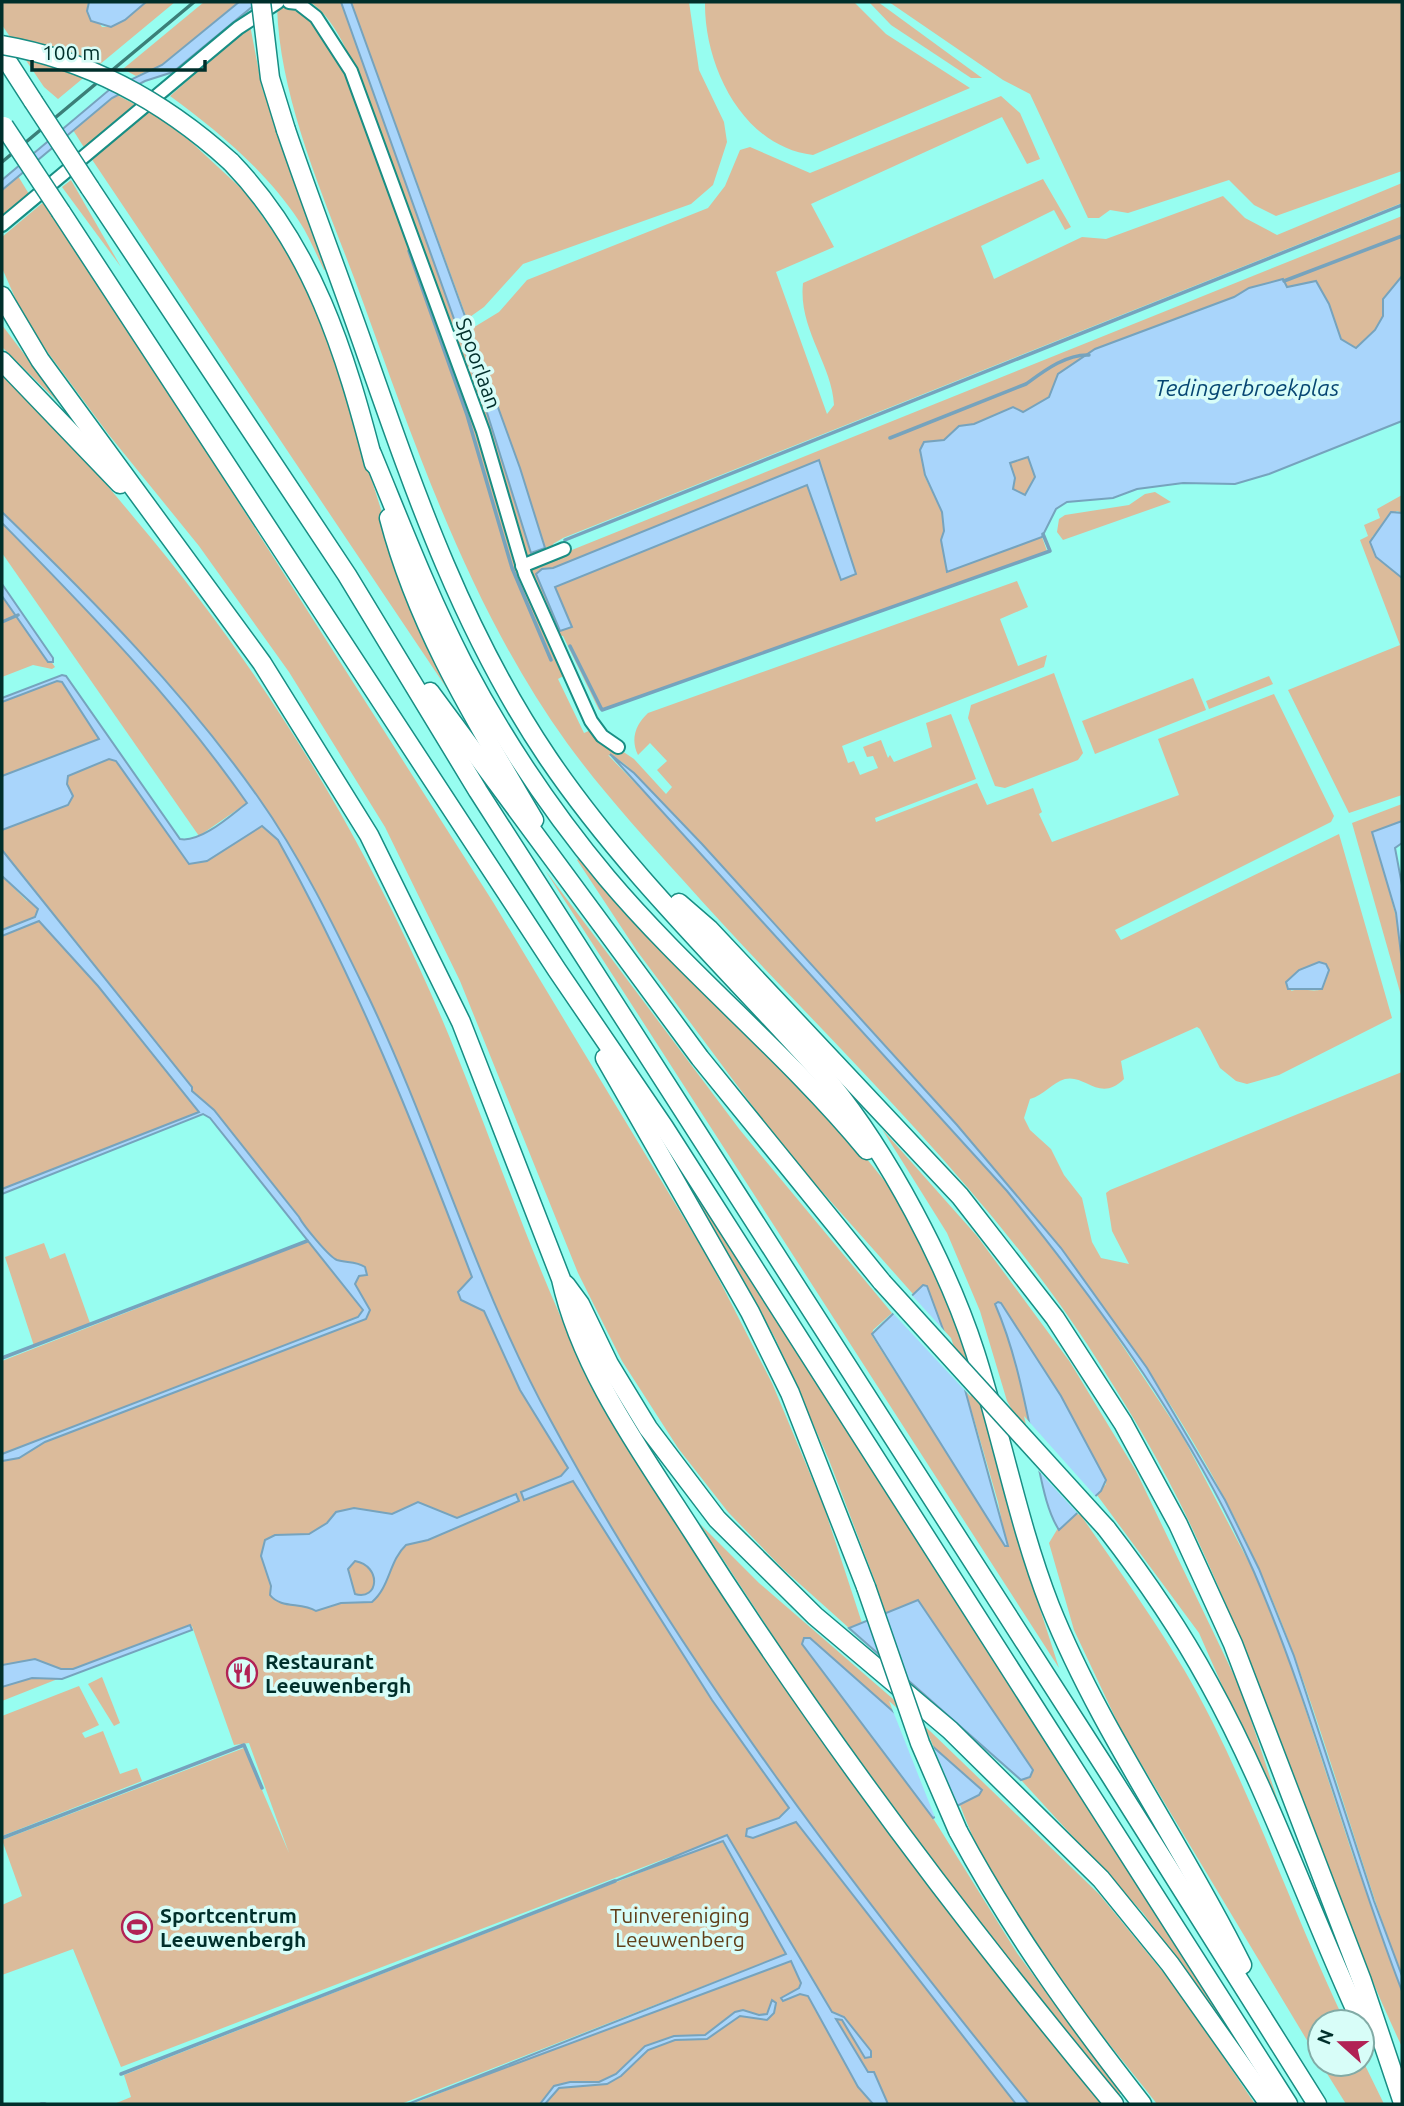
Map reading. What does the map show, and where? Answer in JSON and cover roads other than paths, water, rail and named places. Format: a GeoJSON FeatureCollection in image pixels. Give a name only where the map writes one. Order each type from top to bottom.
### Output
{"type":"FeatureCollection","features":[{"type":"Feature","properties":{"kind":"highway"},"geometry":{"type":"LineString","coordinates":[[261,2],[270,78],[286,130],[414,489],[458,599],[480,645],[527,726],[573,793],[619,850],[830,1083],[862,1124],[944,1274],[967,1330],[1034,1559],[1076,1666],[1119,1750],[1213,1907],[1280,2044]]}},
{"type":"Feature","properties":{"kind":"highway"},"geometry":{"type":"LineString","coordinates":[[2,45],[62,60],[118,83],[180,120],[231,162],[276,214],[309,269],[331,323],[372,454],[395,542],[448,672],[477,726],[583,902]]}},
{"type":"Feature","properties":{"kind":"highway"},"geometry":{"type":"LineString","coordinates":[[2,54],[347,575],[583,902],[732,1098],[882,1282],[1047,1460],[1105,1528],[1169,1616],[1224,1713],[1355,2008]]}},
{"type":"Feature","properties":{"kind":"highway"},"geometry":{"type":"LineString","coordinates":[[3,124],[557,970],[664,1127],[1288,2104]]}},
{"type":"Feature","properties":{"kind":"highway"},"geometry":{"type":"LineString","coordinates":[[2,296],[20,328],[159,525],[275,682],[332,772],[383,861],[461,1022],[562,1279],[569,1312],[602,1382],[729,1589],[883,1811],[988,1950],[1114,2104]]}},
{"type":"Feature","properties":{"kind":"highway"},"geometry":{"type":"LineString","coordinates":[[2,361],[159,525]]}},
{"type":"Feature","properties":{"kind":"highway"},"geometry":{"type":"LineString","coordinates":[[372,454],[457,651],[507,741],[550,805],[627,900],[811,1086],[896,1185]]}},
{"type":"Feature","properties":{"kind":"highway"},"geometry":{"type":"LineString","coordinates":[[347,575],[478,791],[1317,2104]]}},
{"type":"Feature","properties":{"kind":"highway"},"geometry":{"type":"LineString","coordinates":[[619,850],[709,929],[923,1153],[1020,1269],[1115,1411],[1178,1524],[1233,1644],[1362,1982],[1402,2102]]}},
{"type":"Feature","properties":{"kind":"highway"},"geometry":{"type":"LineString","coordinates":[[557,970],[750,1312],[785,1381],[823,1470],[920,1743],[958,1831],[990,1892],[1032,1958],[1142,2104]]}},
{"type":"Feature","properties":{"kind":"highway"},"geometry":{"type":"LineString","coordinates":[[562,1279],[580,1304],[609,1364],[649,1428],[717,1518],[816,1616],[950,1730],[1101,1879],[1170,1964],[1269,2104]]}},
{"type":"Feature","properties":{"kind":"highway"},"geometry":{"type":"LineString","coordinates":[[1376,2051],[1402,2102]]}},
{"type":"Feature","properties":{"kind":"street"},"geometry":{"type":"LineString","coordinates":[[2,225],[238,28],[278,2]]}},
{"type":"Feature","properties":{"kind":"street","name":"Spoorlaan"},"geometry":{"type":"LineString","coordinates":[[289,2],[298,3],[316,17],[351,71],[483,431],[522,566],[591,721],[602,736],[618,747]]}},
{"type":"Feature","properties":{"kind":"street"},"geometry":{"type":"LineString","coordinates":[[522,566],[564,549]]}},
{"type":"Feature","properties":{"kind":"water"},"geometry":{"type":"Polygon","coordinates":[[[89,2],[146,2],[125,20],[111,27],[91,21],[87,11],[89,2]]]}},
{"type":"Feature","properties":{"kind":"water"},"geometry":{"type":"Polygon","coordinates":[[[239,2],[258,2],[173,72],[145,81],[112,98],[2,190],[2,180],[109,90],[162,65],[239,2]]]}},
{"type":"Feature","properties":{"kind":"water"},"geometry":{"type":"Polygon","coordinates":[[[341,2],[351,2],[520,468],[545,548],[531,553],[484,403],[341,2]]]}},
{"type":"Feature","properties":{"kind":"water","name":"Tedingerbroekplas"},"geometry":{"type":"Polygon","coordinates":[[[1402,276],[1402,421],[1269,474],[1235,484],[1183,483],[1137,489],[1113,498],[1067,502],[1056,509],[1042,537],[947,572],[941,540],[944,531],[942,512],[925,475],[920,450],[924,442],[944,440],[959,426],[974,424],[1013,407],[1023,412],[1049,397],[1058,374],[1095,349],[1234,297],[1249,288],[1283,279],[1287,287],[1316,281],[1329,304],[1341,339],[1356,348],[1375,330],[1383,316],[1383,299],[1402,276]],[[1028,457],[1010,463],[1015,478],[1013,489],[1025,495],[1035,477],[1028,457]]]}},
{"type":"Feature","properties":{"kind":"water"},"geometry":{"type":"Polygon","coordinates":[[[819,460],[856,574],[841,580],[807,485],[555,587],[572,627],[560,631],[536,574],[542,569],[553,568],[819,460]]]}},
{"type":"Feature","properties":{"kind":"water"},"geometry":{"type":"Polygon","coordinates":[[[2,512],[104,613],[168,684],[229,758],[274,821],[318,895],[369,998],[415,1104],[501,1318],[551,1421],[602,1512],[714,1688],[774,1774],[899,1941],[1029,2104],[1016,2104],[796,1822],[753,1838],[746,1836],[747,1829],[779,1818],[789,1808],[712,1700],[573,1481],[524,1500],[521,1492],[561,1476],[568,1468],[520,1390],[484,1311],[461,1300],[458,1292],[472,1277],[429,1165],[359,1000],[278,840],[262,826],[207,861],[189,864],[116,761],[109,759],[68,776],[67,784],[73,796],[68,805],[2,830],[2,776],[99,739],[62,682],[57,681],[2,702],[2,698],[62,675],[66,676],[180,839],[206,833],[247,803],[161,692],[100,624],[2,523],[2,512]]]}},
{"type":"Feature","properties":{"kind":"water"},"geometry":{"type":"Polygon","coordinates":[[[1391,512],[1402,513],[1402,578],[1376,557],[1370,542],[1391,512]]]}},
{"type":"Feature","properties":{"kind":"water"},"geometry":{"type":"Polygon","coordinates":[[[2,584],[53,658],[53,662],[48,662],[2,596],[2,584]]]}},
{"type":"Feature","properties":{"kind":"water"},"geometry":{"type":"Polygon","coordinates":[[[610,754],[634,773],[702,844],[957,1125],[1061,1248],[1147,1368],[1225,1500],[1259,1569],[1294,1656],[1374,1901],[1402,1976],[1402,1991],[1275,1623],[1230,1521],[1174,1421],[1111,1326],[1007,1191],[610,754]]]}},
{"type":"Feature","properties":{"kind":"water"},"geometry":{"type":"Polygon","coordinates":[[[1402,821],[1402,843],[1395,848],[1402,885],[1402,962],[1396,913],[1372,832],[1402,821]]]}},
{"type":"Feature","properties":{"kind":"water"},"geometry":{"type":"Polygon","coordinates":[[[2,850],[192,1087],[192,1091],[214,1110],[316,1240],[337,1260],[365,1267],[367,1275],[359,1276],[355,1284],[370,1310],[366,1319],[45,1442],[19,1458],[2,1461],[2,1454],[358,1317],[363,1310],[210,1118],[203,1114],[2,1194],[2,1189],[199,1112],[98,986],[39,921],[2,936],[2,930],[35,917],[38,909],[2,876],[2,850]]]}},
{"type":"Feature","properties":{"kind":"water"},"geometry":{"type":"Polygon","coordinates":[[[1319,962],[1326,964],[1329,970],[1322,989],[1288,989],[1286,982],[1299,970],[1319,962]]]}},
{"type":"Feature","properties":{"kind":"water"},"geometry":{"type":"Polygon","coordinates":[[[923,1285],[927,1286],[964,1386],[1008,1546],[1005,1546],[872,1334],[923,1285]]]}},
{"type":"Feature","properties":{"kind":"water"},"geometry":{"type":"Polygon","coordinates":[[[998,1302],[1061,1396],[1106,1480],[1101,1491],[1059,1530],[1044,1491],[1018,1374],[995,1304],[998,1302]]]}},
{"type":"Feature","properties":{"kind":"water"},"geometry":{"type":"Polygon","coordinates":[[[516,1494],[519,1501],[428,1540],[406,1545],[400,1551],[383,1589],[372,1602],[341,1603],[316,1611],[285,1604],[270,1595],[271,1586],[261,1556],[265,1540],[275,1535],[309,1534],[327,1523],[336,1512],[354,1508],[392,1514],[418,1502],[457,1518],[516,1494]],[[355,1561],[348,1569],[355,1594],[363,1595],[373,1588],[373,1575],[364,1564],[355,1561]]]}},
{"type":"Feature","properties":{"kind":"water"},"geometry":{"type":"Polygon","coordinates":[[[918,1600],[1033,1770],[1030,1777],[1021,1780],[849,1628],[918,1600]]]}},
{"type":"Feature","properties":{"kind":"water"},"geometry":{"type":"Polygon","coordinates":[[[190,1625],[192,1630],[62,1679],[32,1678],[2,1687],[2,1665],[35,1659],[61,1669],[73,1669],[190,1625]]]}},
{"type":"Feature","properties":{"kind":"water"},"geometry":{"type":"Polygon","coordinates":[[[804,1638],[810,1638],[982,1790],[979,1795],[933,1818],[802,1644],[804,1638]]]}},
{"type":"Feature","properties":{"kind":"water"},"geometry":{"type":"Polygon","coordinates":[[[727,1835],[832,2012],[844,2017],[871,2051],[871,2057],[865,2058],[842,2020],[836,2019],[868,2072],[874,2072],[888,2104],[873,2104],[858,2087],[808,1996],[800,1994],[783,2001],[781,1998],[799,1988],[801,1983],[791,1961],[408,2104],[786,1954],[723,1841],[615,1881],[727,1835]]]}},
{"type":"Feature","properties":{"kind":"water"},"geometry":{"type":"Polygon","coordinates":[[[772,2000],[776,2003],[774,2013],[767,2020],[740,2016],[707,2039],[675,2040],[648,2050],[621,2076],[607,2084],[559,2088],[545,2104],[540,2104],[554,2086],[570,2082],[599,2082],[616,2074],[645,2046],[674,2036],[705,2035],[735,2012],[743,2010],[759,2015],[767,2014],[772,2000]]]}},
{"type":"Feature","properties":{"kind":"waterway"},"geometry":{"type":"LineString","coordinates":[[565,540],[1402,205]]}},
{"type":"Feature","properties":{"kind":"waterway"},"geometry":{"type":"LineString","coordinates":[[1284,281],[1402,236]]}},
{"type":"Feature","properties":{"kind":"waterway"},"geometry":{"type":"LineString","coordinates":[[409,251],[467,415],[512,568],[551,660]]}},
{"type":"Feature","properties":{"kind":"waterway"},"geometry":{"type":"LineString","coordinates":[[890,438],[1026,384],[1064,360],[1089,355]]}},
{"type":"Feature","properties":{"kind":"waterway"},"geometry":{"type":"LineString","coordinates":[[570,646],[602,710],[1050,551],[1043,534]]}},
{"type":"Feature","properties":{"kind":"waterway"},"geometry":{"type":"LineString","coordinates":[[2,622],[18,615]]}},
{"type":"Feature","properties":{"kind":"waterway"},"geometry":{"type":"LineString","coordinates":[[2,1358],[307,1241]]}},
{"type":"Feature","properties":{"kind":"waterway"},"geometry":{"type":"LineString","coordinates":[[2,1838],[244,1745],[262,1788]]}},
{"type":"Feature","properties":{"kind":"waterway"},"geometry":{"type":"LineString","coordinates":[[121,2074],[615,1881]]}},
{"type":"Feature","properties":{"kind":"railway"},"geometry":{"type":"LineString","coordinates":[[2,162],[194,2]]}},
{"type":"Feature","properties":{"kind":"place","name":"Restaurant Leeuwenbergh"},"geometry":{"type":"Point","coordinates":[242,1673]}},
{"type":"Feature","properties":{"kind":"place","name":"Sportcentrum Leeuwenbergh"},"geometry":{"type":"Point","coordinates":[137,1927]}},
{"type":"Feature","properties":{"kind":"park label","name":"Tuinvereniging Leeuwenberg"},"geometry":{"type":"Point","coordinates":[680,1927]}}]}
